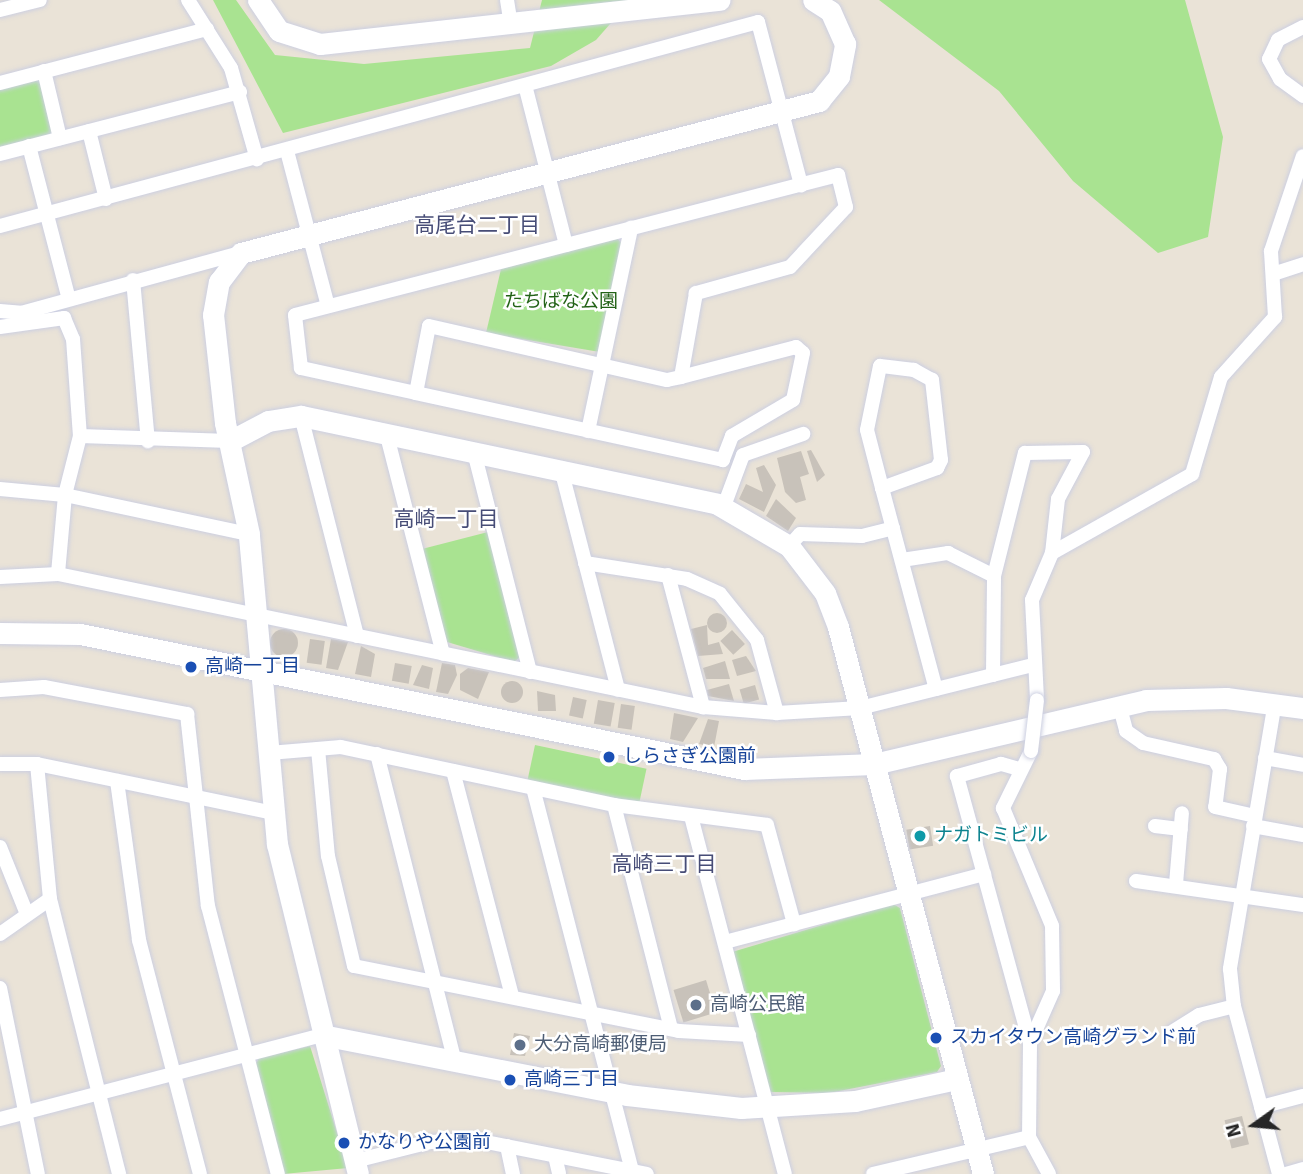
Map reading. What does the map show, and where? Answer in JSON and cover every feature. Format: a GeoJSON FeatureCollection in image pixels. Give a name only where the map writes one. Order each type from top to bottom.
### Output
{"type":"FeatureCollection","features":[{"type":"Feature","properties":{"kind":"street"},"geometry":{"type":"LineString","coordinates":[[0,10],[40,0]]}},
{"type":"Feature","properties":{"kind":"street"},"geometry":{"type":"LineString","coordinates":[[188,0],[207,29],[240,92],[257,159]]}},
{"type":"Feature","properties":{"kind":"street"},"geometry":{"type":"LineString","coordinates":[[258,0],[279,31],[308,43],[512,25],[720,0]]}},
{"type":"Feature","properties":{"kind":"street"},"geometry":{"type":"LineString","coordinates":[[507,0],[512,25]]}},
{"type":"Feature","properties":{"kind":"street"},"geometry":{"type":"LineString","coordinates":[[0,312],[21,313],[68,296],[819,102],[843,66],[842,32],[813,0]]}},
{"type":"Feature","properties":{"kind":"street"},"geometry":{"type":"LineString","coordinates":[[0,226],[586,74],[611,59],[758,22],[801,185]]}},
{"type":"Feature","properties":{"kind":"street"},"geometry":{"type":"LineString","coordinates":[[1303,27],[1278,40],[1269,59],[1274,72],[1303,96]]}},
{"type":"Feature","properties":{"kind":"street"},"geometry":{"type":"LineString","coordinates":[[0,83],[207,29]]}},
{"type":"Feature","properties":{"kind":"street"},"geometry":{"type":"LineString","coordinates":[[44,71],[60,138]]}},
{"type":"Feature","properties":{"kind":"street"},"geometry":{"type":"LineString","coordinates":[[526,89],[566,245]]}},
{"type":"Feature","properties":{"kind":"street"},"geometry":{"type":"LineString","coordinates":[[0,154],[240,92]]}},
{"type":"Feature","properties":{"kind":"street"},"geometry":{"type":"LineString","coordinates":[[89,131],[106,199]]}},
{"type":"Feature","properties":{"kind":"street"},"geometry":{"type":"LineString","coordinates":[[29,146],[68,296]]}},
{"type":"Feature","properties":{"kind":"street"},"geometry":{"type":"LineString","coordinates":[[287,151],[328,306]]}},
{"type":"Feature","properties":{"kind":"street"},"geometry":{"type":"LineString","coordinates":[[1052,553],[1192,474],[1221,377],[1275,317],[1270,251],[1303,156]]}},
{"type":"Feature","properties":{"kind":"street"},"geometry":{"type":"LineString","coordinates":[[416,393],[429,326],[667,380],[681,377],[796,347],[803,353],[793,400],[732,436],[723,460],[300,368],[295,315],[838,175],[846,207],[790,267],[696,293],[681,377]]}},
{"type":"Feature","properties":{"kind":"street"},"geometry":{"type":"LineString","coordinates":[[589,431],[631,228]]}},
{"type":"Feature","properties":{"kind":"street"},"geometry":{"type":"LineString","coordinates":[[241,253],[223,270],[213,315],[230,442],[248,534],[263,674],[273,813],[286,895],[357,1168],[442,1140],[507,1146],[638,1173],[612,1092],[533,788]]}},
{"type":"Feature","properties":{"kind":"street"},"geometry":{"type":"LineString","coordinates":[[1273,274],[1303,264]]}},
{"type":"Feature","properties":{"kind":"street"},"geometry":{"type":"LineString","coordinates":[[133,280],[148,441]]}},
{"type":"Feature","properties":{"kind":"street"},"geometry":{"type":"LineString","coordinates":[[0,327],[64,318],[73,339],[80,436],[65,495],[58,574]]}},
{"type":"Feature","properties":{"kind":"street"},"geometry":{"type":"LineString","coordinates":[[882,488],[937,468],[941,460],[932,380],[914,370],[880,366],[873,378],[867,430],[882,488],[936,689]]}},
{"type":"Feature","properties":{"kind":"street"},"geometry":{"type":"LineString","coordinates":[[301,416],[357,636]]}},
{"type":"Feature","properties":{"kind":"street"},"geometry":{"type":"LineString","coordinates":[[80,436],[148,441],[230,442],[268,421],[301,416],[561,469],[724,506],[789,546],[831,607],[982,1174]]}},
{"type":"Feature","properties":{"kind":"street"},"geometry":{"type":"LineString","coordinates":[[386,432],[443,654]]}},
{"type":"Feature","properties":{"kind":"street"},"geometry":{"type":"LineString","coordinates":[[724,506],[743,455],[803,434]]}},
{"type":"Feature","properties":{"kind":"street"},"geometry":{"type":"LineString","coordinates":[[474,452],[530,672]]}},
{"type":"Feature","properties":{"kind":"street"},"geometry":{"type":"LineString","coordinates":[[993,675],[994,576],[1025,453],[1083,452],[1058,499],[1052,553],[1030,609],[1037,700],[1031,751],[1005,796],[1004,820],[1049,913],[1055,973],[1050,1001],[1030,1043]]}},
{"type":"Feature","properties":{"kind":"street"},"geometry":{"type":"LineString","coordinates":[[561,469],[618,690]]}},
{"type":"Feature","properties":{"kind":"street"},"geometry":{"type":"LineString","coordinates":[[0,489],[65,495],[248,534]]}},
{"type":"Feature","properties":{"kind":"street"},"geometry":{"type":"LineString","coordinates":[[789,546],[800,534],[862,536],[893,528]]}},
{"type":"Feature","properties":{"kind":"street"},"geometry":{"type":"LineString","coordinates":[[902,560],[948,553],[994,576]]}},
{"type":"Feature","properties":{"kind":"street"},"geometry":{"type":"LineString","coordinates":[[586,564],[668,575],[720,594],[747,622],[764,656],[777,713]]}},
{"type":"Feature","properties":{"kind":"street"},"geometry":{"type":"LineString","coordinates":[[0,577],[58,574],[703,707],[777,713],[860,708],[1033,665]]}},
{"type":"Feature","properties":{"kind":"street"},"geometry":{"type":"LineString","coordinates":[[668,575],[703,707]]}},
{"type":"Feature","properties":{"kind":"street"},"geometry":{"type":"LineString","coordinates":[[0,633],[80,634],[720,767],[778,771],[874,764],[1119,704],[1186,697],[1275,702],[1303,708]]}},
{"type":"Feature","properties":{"kind":"street"},"geometry":{"type":"LineString","coordinates":[[0,690],[44,687],[187,714],[208,906],[278,1174]]}},
{"type":"Feature","properties":{"kind":"street"},"geometry":{"type":"LineString","coordinates":[[1275,702],[1230,969],[1234,1006],[1279,1174]]}},
{"type":"Feature","properties":{"kind":"street"},"geometry":{"type":"LineString","coordinates":[[1119,704],[1126,731],[1143,743],[1214,759],[1220,769],[1215,807],[1303,835]]}},
{"type":"Feature","properties":{"kind":"street"},"geometry":{"type":"LineString","coordinates":[[269,753],[318,749],[377,754],[692,820],[767,825],[794,924]]}},
{"type":"Feature","properties":{"kind":"street"},"geometry":{"type":"LineString","coordinates":[[318,749],[328,856],[354,966],[671,1029],[749,1035]]}},
{"type":"Feature","properties":{"kind":"street"},"geometry":{"type":"LineString","coordinates":[[377,754],[454,1058]]}},
{"type":"Feature","properties":{"kind":"street"},"geometry":{"type":"LineString","coordinates":[[1265,758],[1303,765]]}},
{"type":"Feature","properties":{"kind":"street"},"geometry":{"type":"LineString","coordinates":[[0,764],[37,764],[273,813]]}},
{"type":"Feature","properties":{"kind":"street"},"geometry":{"type":"LineString","coordinates":[[37,764],[50,899],[119,1174]]}},
{"type":"Feature","properties":{"kind":"street"},"geometry":{"type":"LineString","coordinates":[[1019,769],[1001,764],[957,776],[1030,1043],[1029,1137],[1049,1174]]}},
{"type":"Feature","properties":{"kind":"street"},"geometry":{"type":"LineString","coordinates":[[453,771],[513,996]]}},
{"type":"Feature","properties":{"kind":"street"},"geometry":{"type":"LineString","coordinates":[[117,781],[131,902],[200,1174]]}},
{"type":"Feature","properties":{"kind":"street"},"geometry":{"type":"LineString","coordinates":[[614,805],[671,1029]]}},
{"type":"Feature","properties":{"kind":"street"},"geometry":{"type":"LineString","coordinates":[[1176,884],[1182,813]]}},
{"type":"Feature","properties":{"kind":"street"},"geometry":{"type":"LineString","coordinates":[[692,820],[785,1174]]}},
{"type":"Feature","properties":{"kind":"street"},"geometry":{"type":"LineString","coordinates":[[1155,826],[1181,829]]}},
{"type":"Feature","properties":{"kind":"street"},"geometry":{"type":"LineString","coordinates":[[0,847],[27,914]]}},
{"type":"Feature","properties":{"kind":"street"},"geometry":{"type":"LineString","coordinates":[[725,942],[984,874]]}},
{"type":"Feature","properties":{"kind":"street"},"geometry":{"type":"LineString","coordinates":[[1136,881],[1241,893],[1303,905]]}},
{"type":"Feature","properties":{"kind":"street"},"geometry":{"type":"LineString","coordinates":[[0,934],[50,899]]}},
{"type":"Feature","properties":{"kind":"street"},"geometry":{"type":"LineString","coordinates":[[0,988],[23,1113],[38,1174]]}},
{"type":"Feature","properties":{"kind":"street"},"geometry":{"type":"LineString","coordinates":[[1172,1032],[1199,1015],[1234,1006]]}},
{"type":"Feature","properties":{"kind":"street"},"geometry":{"type":"LineString","coordinates":[[0,1119],[322,1035],[454,1058],[612,1092],[768,1108],[855,1101],[957,1079]]}},
{"type":"Feature","properties":{"kind":"street"},"geometry":{"type":"LineString","coordinates":[[1261,1107],[1303,1096]]}},
{"type":"Feature","properties":{"kind":"street"},"geometry":{"type":"LineString","coordinates":[[873,1174],[906,1172],[1029,1137]]}},
{"type":"Feature","properties":{"kind":"street"},"geometry":{"type":"LineString","coordinates":[[507,1146],[513,1174]]}},
{"type":"Feature","properties":{"kind":"street"},"geometry":{"type":"LineString","coordinates":[[555,1156],[559,1174]]}},
{"type":"Feature","properties":{"kind":"street"},"geometry":{"type":"LineString","coordinates":[[1286,1174],[1303,1170]]}},
{"type":"Feature","properties":{"kind":"green space"},"geometry":{"type":"Polygon","coordinates":[[[213,0],[236,0],[275,55],[364,64],[530,48],[542,0],[631,0],[596,40],[551,66],[283,133],[213,0]]]}},
{"type":"Feature","properties":{"kind":"green space"},"geometry":{"type":"Polygon","coordinates":[[[879,0],[1185,0],[1223,137],[1208,237],[1158,253],[1073,181],[999,91],[879,0]]]}},
{"type":"Feature","properties":{"kind":"green space"},"geometry":{"type":"Polygon","coordinates":[[[40,79],[54,134],[0,148],[0,89],[40,79]]]}},
{"type":"Feature","properties":{"kind":"green space","name":"たちばな公園"},"geometry":{"type":"Polygon","coordinates":[[[617,238],[622,244],[600,352],[486,333],[501,269],[617,238]]]}},
{"type":"Feature","properties":{"kind":"green space"},"geometry":{"type":"Polygon","coordinates":[[[488,532],[520,657],[514,662],[447,642],[422,549],[488,532]]]}},
{"type":"Feature","properties":{"kind":"green space"},"geometry":{"type":"Polygon","coordinates":[[[535,745],[647,769],[639,805],[527,781],[535,745]]]}},
{"type":"Feature","properties":{"kind":"green space"},"geometry":{"type":"Polygon","coordinates":[[[893,904],[900,908],[941,1066],[937,1072],[829,1093],[769,1092],[732,952],[893,904]]]}},
{"type":"Feature","properties":{"kind":"green space"},"geometry":{"type":"Polygon","coordinates":[[[310,1046],[348,1168],[283,1174],[255,1065],[259,1058],[310,1046]]]}},
{"type":"Feature","properties":{"kind":"building"},"geometry":{"type":"Polygon","coordinates":[[[811,450],[825,475],[817,482],[807,451],[811,450]]]}},
{"type":"Feature","properties":{"kind":"building"},"geometry":{"type":"Polygon","coordinates":[[[801,451],[809,474],[800,477],[806,500],[796,503],[785,492],[777,458],[801,451]]]}},
{"type":"Feature","properties":{"kind":"building"},"geometry":{"type":"Polygon","coordinates":[[[764,465],[776,485],[764,512],[739,499],[746,484],[763,492],[756,468],[764,465]]]}},
{"type":"Feature","properties":{"kind":"building"},"geometry":{"type":"Polygon","coordinates":[[[776,499],[796,518],[788,531],[766,516],[776,499]]]}},
{"type":"Feature","properties":{"kind":"building"},"geometry":{"type":"Polygon","coordinates":[[[717,613],[724,616],[727,623],[724,630],[717,633],[710,630],[707,623],[710,616],[717,613]]]}},
{"type":"Feature","properties":{"kind":"building"},"geometry":{"type":"Polygon","coordinates":[[[707,625],[708,645],[719,642],[723,654],[698,656],[691,629],[707,625]]]}},
{"type":"Feature","properties":{"kind":"building"},"geometry":{"type":"Polygon","coordinates":[[[284,629],[294,633],[298,643],[294,653],[284,657],[274,653],[270,643],[274,633],[284,629]]]}},
{"type":"Feature","properties":{"kind":"building"},"geometry":{"type":"Polygon","coordinates":[[[732,630],[745,644],[733,655],[720,641],[732,630]]]}},
{"type":"Feature","properties":{"kind":"building"},"geometry":{"type":"Polygon","coordinates":[[[310,639],[325,641],[322,665],[307,663],[310,639]]]}},
{"type":"Feature","properties":{"kind":"building"},"geometry":{"type":"Polygon","coordinates":[[[331,639],[348,642],[338,670],[326,668],[331,639]]]}},
{"type":"Feature","properties":{"kind":"building"},"geometry":{"type":"Polygon","coordinates":[[[361,646],[375,654],[371,677],[355,674],[361,646]]]}},
{"type":"Feature","properties":{"kind":"building"},"geometry":{"type":"Polygon","coordinates":[[[746,656],[756,671],[737,676],[732,660],[746,656]]]}},
{"type":"Feature","properties":{"kind":"building"},"geometry":{"type":"Polygon","coordinates":[[[725,661],[730,679],[706,679],[703,668],[725,661]]]}},
{"type":"Feature","properties":{"kind":"building"},"geometry":{"type":"Polygon","coordinates":[[[395,663],[412,666],[409,684],[392,681],[395,663]]]}},
{"type":"Feature","properties":{"kind":"building"},"geometry":{"type":"Polygon","coordinates":[[[442,663],[455,665],[457,675],[448,694],[436,692],[442,663]]]}},
{"type":"Feature","properties":{"kind":"building"},"geometry":{"type":"Polygon","coordinates":[[[422,665],[433,668],[429,689],[413,685],[422,665]]]}},
{"type":"Feature","properties":{"kind":"building"},"geometry":{"type":"Polygon","coordinates":[[[468,668],[489,672],[478,699],[460,690],[460,674],[468,668]]]}},
{"type":"Feature","properties":{"kind":"building"},"geometry":{"type":"Polygon","coordinates":[[[512,681],[520,684],[523,692],[520,700],[512,703],[504,700],[501,692],[504,684],[512,681]]]}},
{"type":"Feature","properties":{"kind":"building"},"geometry":{"type":"Polygon","coordinates":[[[729,684],[734,701],[708,696],[707,690],[729,684]]]}},
{"type":"Feature","properties":{"kind":"building"},"geometry":{"type":"Polygon","coordinates":[[[755,685],[759,699],[744,704],[740,689],[755,685]]]}},
{"type":"Feature","properties":{"kind":"building"},"geometry":{"type":"Polygon","coordinates":[[[537,691],[555,695],[556,711],[538,711],[537,691]]]}},
{"type":"Feature","properties":{"kind":"building"},"geometry":{"type":"Polygon","coordinates":[[[573,697],[587,700],[583,718],[569,716],[573,697]]]}},
{"type":"Feature","properties":{"kind":"building"},"geometry":{"type":"Polygon","coordinates":[[[598,700],[615,703],[611,727],[594,724],[598,700]]]}},
{"type":"Feature","properties":{"kind":"building"},"geometry":{"type":"Polygon","coordinates":[[[621,704],[635,706],[632,730],[618,728],[621,704]]]}},
{"type":"Feature","properties":{"kind":"building"},"geometry":{"type":"Polygon","coordinates":[[[674,713],[698,718],[683,742],[670,739],[674,713]]]}},
{"type":"Feature","properties":{"kind":"building"},"geometry":{"type":"Polygon","coordinates":[[[708,719],[719,721],[714,747],[699,744],[708,719]]]}},
{"type":"Feature","properties":{"kind":"building","name":"ナガトミビル"},"geometry":{"type":"Polygon","coordinates":[[[930,826],[933,846],[909,850],[906,830],[930,826]]]}},
{"type":"Feature","properties":{"kind":"building","name":"高崎公民館"},"geometry":{"type":"Polygon","coordinates":[[[706,980],[716,1013],[683,1022],[673,990],[706,980]]]}},
{"type":"Feature","properties":{"kind":"building","name":"大分高崎郵便局"},"geometry":{"type":"Polygon","coordinates":[[[514,1033],[530,1036],[525,1056],[510,1055],[514,1033]]]}},
{"type":"Feature","properties":{"kind":"building"},"geometry":{"type":"Polygon","coordinates":[[[1242,1116],[1249,1144],[1232,1148],[1225,1120],[1242,1116]]]}},
{"type":"Feature","properties":{"kind":"place","name":"高崎一丁目"},"geometry":{"type":"Point","coordinates":[191,667]}},
{"type":"Feature","properties":{"kind":"place","name":"しらさぎ公園前"},"geometry":{"type":"Point","coordinates":[609,757]}},
{"type":"Feature","properties":{"kind":"place","name":"ナガトミビル"},"geometry":{"type":"Point","coordinates":[920,836]}},
{"type":"Feature","properties":{"kind":"place","name":"高崎公民館"},"geometry":{"type":"Point","coordinates":[696,1005]}},
{"type":"Feature","properties":{"kind":"place","name":"スカイタウン高崎グランド前"},"geometry":{"type":"Point","coordinates":[936,1038]}},
{"type":"Feature","properties":{"kind":"place","name":"大分高崎郵便局"},"geometry":{"type":"Point","coordinates":[520,1045]}},
{"type":"Feature","properties":{"kind":"place","name":"高崎三丁目"},"geometry":{"type":"Point","coordinates":[510,1080]}},
{"type":"Feature","properties":{"kind":"place","name":"かなりや公園前"},"geometry":{"type":"Point","coordinates":[344,1143]}},
{"type":"Feature","properties":{"kind":"district","name":"高尾台二丁目"},"geometry":{"type":"Point","coordinates":[477,225]}},
{"type":"Feature","properties":{"kind":"district","name":"高崎一丁目"},"geometry":{"type":"Point","coordinates":[446,519]}},
{"type":"Feature","properties":{"kind":"district","name":"高崎三丁目"},"geometry":{"type":"Point","coordinates":[664,864]}}]}
